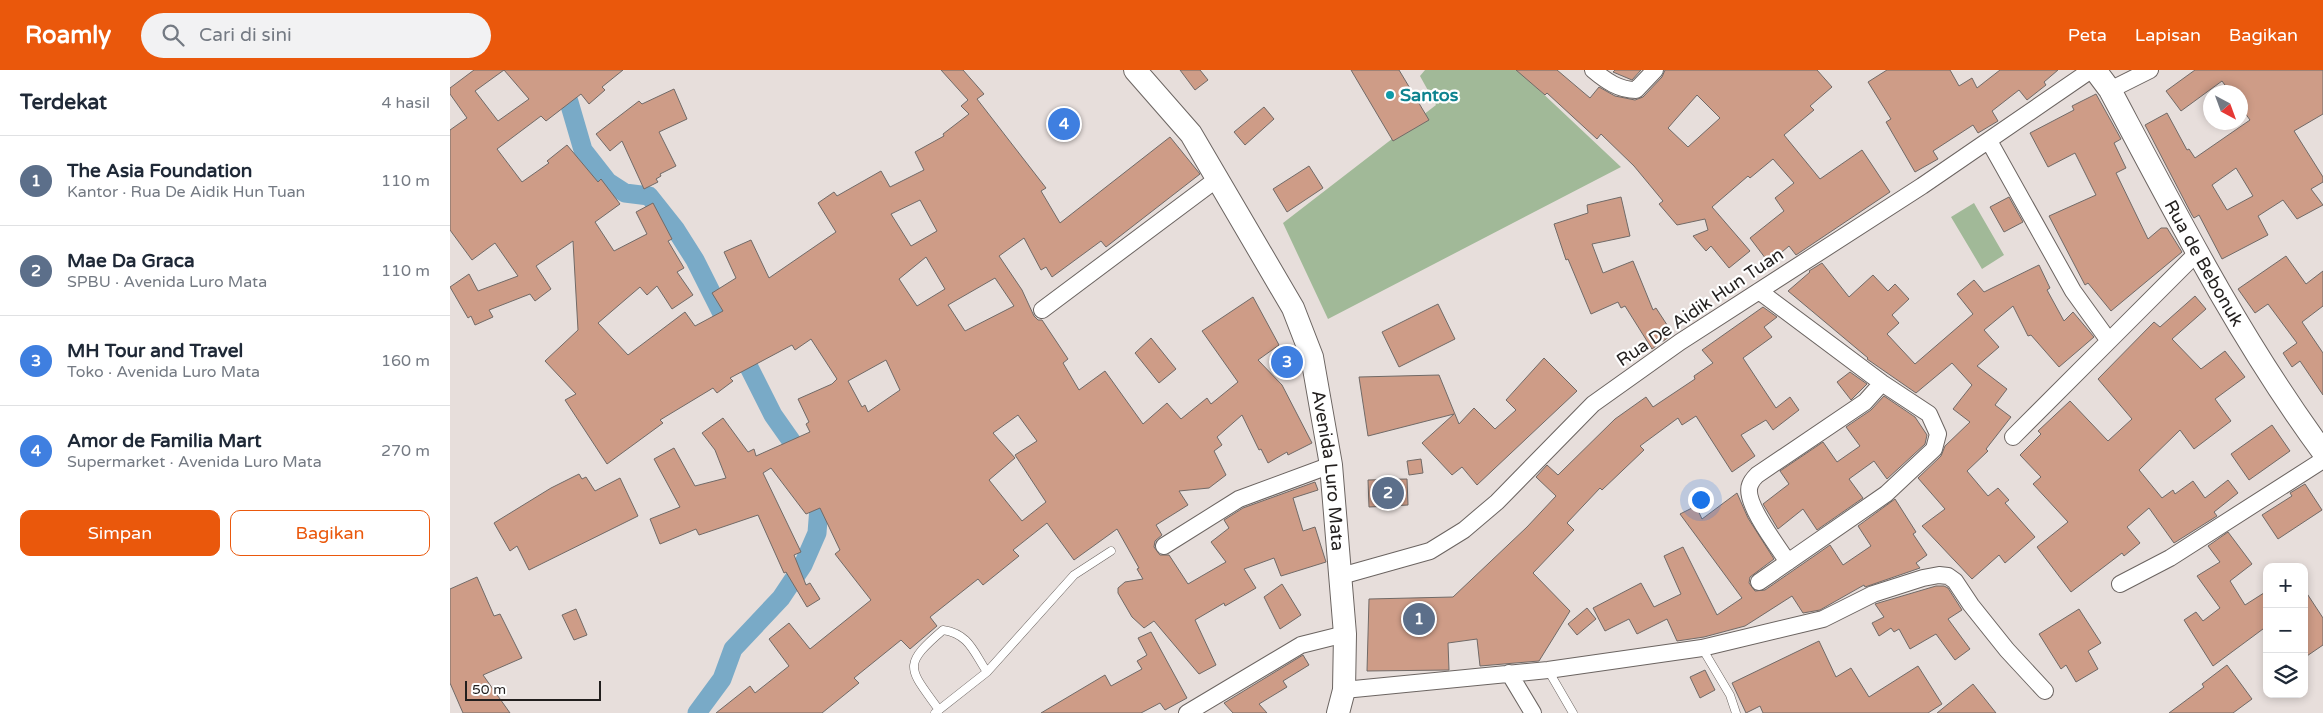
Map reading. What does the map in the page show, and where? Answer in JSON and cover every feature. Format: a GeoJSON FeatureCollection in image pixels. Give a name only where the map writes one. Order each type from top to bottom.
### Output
{"type":"FeatureCollection","features":[{"type":"Feature","properties":{"kind":"main road","name":"Avenida Luro Mata"},"geometry":{"type":"LineString","coordinates":[[1135,70],[1191,134],[1293,308],[1312,357],[1331,465],[1341,576],[1345,634],[1344,690],[1338,713]]}},
{"type":"Feature","properties":{"kind":"main road","name":"Rua de Bebonuk"},"geometry":{"type":"LineString","coordinates":[[2095,70],[2110,90],[2196,253],[2284,398],[2321,447]]}},
{"type":"Feature","properties":{"kind":"street"},"geometry":{"type":"LineString","coordinates":[[1593,70],[1604,80],[1625,90],[1636,90],[1654,70]]}},
{"type":"Feature","properties":{"kind":"street","name":"Rua De Aidik Hun Tuan"},"geometry":{"type":"LineString","coordinates":[[1341,576],[1430,551],[1464,530],[1497,502],[1593,404],[1680,342],[1989,141],[2091,70]]}},
{"type":"Feature","properties":{"kind":"street"},"geometry":{"type":"LineString","coordinates":[[2110,90],[2150,70]]}},
{"type":"Feature","properties":{"kind":"street"},"geometry":{"type":"LineString","coordinates":[[1989,141],[2073,291],[2108,341]]}},
{"type":"Feature","properties":{"kind":"street"},"geometry":{"type":"LineString","coordinates":[[1042,310],[1217,179]]}},
{"type":"Feature","properties":{"kind":"street"},"geometry":{"type":"LineString","coordinates":[[2013,437],[2196,253]]}},
{"type":"Feature","properties":{"kind":"street"},"geometry":{"type":"LineString","coordinates":[[1759,291],[1882,383],[1929,414],[1938,434],[1934,449],[1886,494],[1759,582]]}},
{"type":"Feature","properties":{"kind":"street"},"geometry":{"type":"LineString","coordinates":[[1788,562],[1755,512],[1749,496],[1749,486],[1756,476],[1865,402],[1882,383]]}},
{"type":"Feature","properties":{"kind":"street"},"geometry":{"type":"LineString","coordinates":[[2120,584],[2170,558],[2321,447]]}},
{"type":"Feature","properties":{"kind":"street"},"geometry":{"type":"LineString","coordinates":[[1164,546],[1239,499],[1331,465]]}},
{"type":"Feature","properties":{"kind":"street"},"geometry":{"type":"LineString","coordinates":[[1344,690],[1548,670],[1702,648],[1823,619],[1873,594],[1923,578],[1948,576],[1955,581],[1971,606],[2007,650],[2045,692]]}},
{"type":"Feature","properties":{"kind":"street"},"geometry":{"type":"LineString","coordinates":[[1187,713],[1301,645],[1345,634]]}},
{"type":"Feature","properties":{"kind":"street"},"geometry":{"type":"LineString","coordinates":[[1509,673],[1533,713]]}},
{"type":"Feature","properties":{"kind":"lane"},"geometry":{"type":"LineString","coordinates":[[987,672],[966,639],[957,632],[943,630],[920,650],[914,663],[915,676],[937,711],[987,672],[1074,575],[1111,552]]}},
{"type":"Feature","properties":{"kind":"lane"},"geometry":{"type":"LineString","coordinates":[[1702,648],[1730,695],[1736,713]]}},
{"type":"Feature","properties":{"kind":"lane"},"geometry":{"type":"LineString","coordinates":[[1548,670],[1573,713]]}},
{"type":"Feature","properties":{"kind":"green space"},"geometry":{"type":"Polygon","coordinates":[[[1425,70],[1518,70],[1621,167],[1328,319],[1283,223],[1436,105],[1420,76],[1425,70]]]}},
{"type":"Feature","properties":{"kind":"green space"},"geometry":{"type":"Polygon","coordinates":[[[1974,203],[2004,255],[1982,269],[1951,217],[1974,203]]]}},
{"type":"Feature","properties":{"kind":"building"},"geometry":{"type":"Polygon","coordinates":[[[474,70],[504,70],[623,70],[602,87],[605,90],[589,104],[581,94],[546,121],[541,116],[497,149],[522,182],[549,163],[547,161],[567,145],[598,182],[601,179],[620,204],[595,222],[614,251],[647,234],[636,212],[653,203],[672,239],[668,241],[684,268],[677,272],[693,295],[672,309],[657,286],[647,295],[640,287],[598,323],[628,355],[685,312],[695,326],[723,311],[712,293],[736,278],[724,252],[751,240],[769,278],[836,232],[818,203],[834,192],[837,196],[881,171],[890,187],[924,170],[915,152],[944,136],[943,134],[969,114],[961,106],[968,100],[941,70],[963,70],[984,94],[977,99],[1046,188],[1041,191],[1060,223],[1170,137],[1200,174],[1106,247],[1101,241],[1052,277],[1046,267],[1041,270],[1024,238],[999,256],[1022,290],[1034,316],[1038,320],[1042,320],[1068,359],[1063,363],[1079,390],[1105,371],[1143,424],[1167,403],[1181,419],[1207,398],[1211,404],[1238,382],[1202,331],[1253,297],[1279,345],[1258,360],[1282,385],[1312,443],[1288,455],[1287,452],[1268,463],[1261,449],[1259,450],[1242,415],[1217,437],[1222,445],[1214,451],[1226,475],[1209,488],[1179,491],[1188,505],[1156,525],[1162,535],[1155,541],[1154,547],[1160,555],[1169,555],[1188,584],[1226,562],[1211,542],[1229,528],[1224,520],[1243,508],[1315,482],[1318,490],[1293,498],[1303,531],[1315,527],[1326,562],[1281,576],[1274,558],[1244,569],[1256,588],[1225,606],[1224,603],[1195,620],[1216,665],[1199,674],[1154,621],[1144,628],[1132,617],[1118,593],[1118,588],[1125,582],[1143,579],[1137,569],[1139,568],[1117,529],[1074,560],[1047,523],[1013,550],[1019,556],[983,585],[978,579],[930,617],[937,626],[910,649],[901,640],[854,678],[859,683],[822,713],[716,713],[750,686],[755,693],[789,666],[769,639],[789,623],[810,649],[871,600],[835,554],[840,550],[820,508],[806,514],[771,468],[763,473],[801,552],[794,555],[806,585],[810,583],[820,599],[807,607],[786,572],[784,573],[758,515],[699,535],[696,529],[660,544],[650,519],[680,507],[654,459],[674,448],[695,486],[726,478],[715,450],[702,433],[723,418],[748,452],[754,449],[756,456],[810,432],[806,424],[809,422],[798,399],[832,384],[837,379],[811,339],[795,350],[792,345],[730,378],[733,381],[717,393],[713,388],[660,420],[663,423],[607,464],[565,400],[576,394],[545,361],[578,330],[573,241],[536,266],[551,289],[535,301],[530,294],[489,310],[493,317],[475,325],[471,316],[468,318],[450,287],[469,274],[478,291],[518,276],[495,243],[472,260],[450,230],[450,130],[467,118],[450,94],[450,88],[474,70]],[[504,70],[475,91],[498,121],[529,99],[504,70]],[[920,200],[891,214],[911,246],[937,231],[920,200]],[[926,257],[899,279],[917,306],[945,289],[926,257]],[[995,278],[948,305],[965,331],[1014,306],[995,278]],[[886,360],[848,381],[862,407],[865,405],[868,412],[900,390],[886,360]],[[1018,415],[993,433],[1015,458],[989,480],[1022,521],[1046,502],[1015,455],[1037,441],[1018,415]]]}},
{"type":"Feature","properties":{"kind":"building"},"geometry":{"type":"Polygon","coordinates":[[[1180,70],[1200,70],[1208,80],[1195,90],[1180,70]]]}},
{"type":"Feature","properties":{"kind":"building","name":"Santos"},"geometry":{"type":"Polygon","coordinates":[[[1351,70],[1399,70],[1429,120],[1393,141],[1351,70]]]}},
{"type":"Feature","properties":{"kind":"building"},"geometry":{"type":"Polygon","coordinates":[[[1516,70],[1557,70],[1590,98],[1599,87],[1615,96],[1635,100],[1643,97],[1662,77],[1665,70],[1817,70],[1832,87],[1810,106],[1814,110],[1784,135],[1820,179],[1862,150],[1890,192],[1796,255],[1789,246],[1769,263],[1750,238],[1784,211],[1775,198],[1794,183],[1773,159],[1750,178],[1748,176],[1712,207],[1750,251],[1729,268],[1711,246],[1706,251],[1693,236],[1708,230],[1705,219],[1677,225],[1659,204],[1663,201],[1634,166],[1601,134],[1597,139],[1547,93],[1545,95],[1516,70]],[[1697,95],[1668,128],[1688,147],[1720,118],[1697,95]]]}},
{"type":"Feature","properties":{"kind":"building"},"geometry":{"type":"Polygon","coordinates":[[[1615,70],[1641,70],[1632,80],[1613,72],[1615,70]]]}},
{"type":"Feature","properties":{"kind":"building"},"geometry":{"type":"Polygon","coordinates":[[[1887,70],[1950,70],[1959,86],[1972,78],[1977,88],[2000,70],[2058,70],[2044,82],[2046,85],[2027,100],[2019,90],[1992,111],[1998,121],[1978,133],[1973,125],[1933,151],[1938,159],[1915,172],[1886,122],[1891,119],[1868,82],[1887,70]]]}},
{"type":"Feature","properties":{"kind":"building"},"geometry":{"type":"Polygon","coordinates":[[[2195,70],[2323,70],[2323,114],[2294,131],[2323,177],[2323,182],[2311,189],[2323,205],[2297,219],[2283,200],[2258,216],[2268,235],[2222,259],[2199,215],[2194,218],[2192,215],[2145,125],[2167,113],[2187,150],[2189,149],[2195,158],[2236,130],[2248,130],[2248,121],[2250,120],[2248,117],[2248,85],[2225,85],[2222,81],[2217,85],[2203,85],[2203,95],[2181,111],[2166,91],[2195,70]],[[2236,168],[2212,185],[2227,210],[2253,196],[2236,168]]]}},
{"type":"Feature","properties":{"kind":"building"},"geometry":{"type":"Polygon","coordinates":[[[674,89],[687,119],[659,132],[676,166],[660,174],[661,176],[656,179],[658,182],[644,189],[622,141],[610,151],[596,134],[639,101],[642,104],[674,89]]]}},
{"type":"Feature","properties":{"kind":"building"},"geometry":{"type":"Polygon","coordinates":[[[2096,94],[2121,139],[2114,143],[2126,168],[2116,173],[2148,239],[2161,228],[2167,228],[2182,252],[2111,311],[2088,283],[2085,285],[2049,216],[2096,195],[2075,153],[2048,167],[2030,133],[2074,110],[2072,106],[2096,94]]]}},
{"type":"Feature","properties":{"kind":"building"},"geometry":{"type":"Polygon","coordinates":[[[1264,107],[1274,119],[1245,145],[1234,132],[1264,107]]]}},
{"type":"Feature","properties":{"kind":"building"},"geometry":{"type":"Polygon","coordinates":[[[1309,166],[1323,188],[1287,212],[1273,189],[1309,166]]]}},
{"type":"Feature","properties":{"kind":"building"},"geometry":{"type":"Polygon","coordinates":[[[1621,197],[1630,236],[1592,244],[1603,273],[1633,261],[1653,310],[1656,308],[1673,334],[1652,349],[1625,306],[1621,308],[1618,302],[1591,314],[1568,259],[1566,260],[1554,224],[1588,213],[1587,205],[1621,197]]]}},
{"type":"Feature","properties":{"kind":"building"},"geometry":{"type":"Polygon","coordinates":[[[2009,197],[2023,222],[2004,232],[1990,207],[2009,197]]]}},
{"type":"Feature","properties":{"kind":"building"},"geometry":{"type":"Polygon","coordinates":[[[2286,256],[2306,284],[2323,271],[2323,306],[2302,322],[2323,353],[2323,395],[2300,361],[2292,367],[2283,353],[2297,343],[2268,304],[2255,313],[2238,289],[2286,256]]]}},
{"type":"Feature","properties":{"kind":"building"},"geometry":{"type":"Polygon","coordinates":[[[1822,263],[1849,297],[1873,275],[1888,291],[1895,284],[1909,299],[1892,315],[1899,323],[1887,334],[1915,364],[1973,314],[1957,294],[1974,280],[1984,292],[2039,265],[2050,288],[2047,290],[2064,321],[2073,312],[2094,337],[2059,367],[2031,335],[2028,336],[2013,306],[1984,330],[1999,347],[1977,366],[2007,389],[1995,405],[2011,417],[1986,449],[1988,451],[1967,471],[1988,496],[1998,488],[2009,500],[2005,503],[2035,537],[2005,563],[1999,555],[1972,579],[1922,526],[1945,509],[1918,478],[1941,456],[1945,446],[1970,422],[1953,409],[1972,385],[1952,363],[1916,393],[1867,359],[1788,291],[1809,271],[1822,263]]]}},
{"type":"Feature","properties":{"kind":"building"},"geometry":{"type":"Polygon","coordinates":[[[2195,296],[2206,309],[2172,339],[2201,369],[2225,351],[2245,377],[2215,399],[2231,421],[2194,449],[2180,430],[2139,470],[2162,498],[2173,490],[2175,494],[2193,481],[2205,498],[2228,480],[2238,493],[2214,512],[2217,516],[2174,543],[2149,508],[2127,527],[2140,543],[2124,556],[2122,553],[2071,592],[2037,547],[2068,522],[2033,484],[2041,477],[2020,455],[2041,434],[2038,431],[2070,401],[2108,441],[2132,419],[2098,379],[2154,322],[2160,327],[2195,296]]]}},
{"type":"Feature","properties":{"kind":"building"},"geometry":{"type":"Polygon","coordinates":[[[1438,304],[1455,339],[1399,367],[1382,332],[1438,304]]]}},
{"type":"Feature","properties":{"kind":"building"},"geometry":{"type":"Polygon","coordinates":[[[1763,307],[1777,317],[1764,327],[1772,337],[1743,358],[1776,408],[1790,397],[1799,410],[1773,430],[1766,420],[1741,435],[1755,456],[1732,472],[1696,416],[1682,425],[1678,418],[1640,446],[1644,450],[1602,490],[1600,488],[1567,523],[1574,530],[1533,573],[1570,611],[1539,661],[1480,666],[1477,639],[1448,643],[1449,670],[1367,671],[1369,599],[1453,597],[1527,527],[1556,496],[1536,477],[1547,465],[1558,475],[1615,419],[1646,397],[1653,407],[1695,379],[1694,376],[1713,363],[1702,350],[1763,307]]]}},
{"type":"Feature","properties":{"kind":"building"},"geometry":{"type":"Polygon","coordinates":[[[1151,338],[1176,369],[1159,383],[1135,353],[1151,338]]]}},
{"type":"Feature","properties":{"kind":"building"},"geometry":{"type":"Polygon","coordinates":[[[1544,358],[1577,391],[1477,485],[1462,467],[1452,475],[1422,443],[1454,414],[1368,436],[1359,377],[1439,375],[1459,424],[1474,408],[1495,429],[1516,410],[1506,400],[1544,358]]]}},
{"type":"Feature","properties":{"kind":"building"},"geometry":{"type":"Polygon","coordinates":[[[1850,372],[1867,384],[1851,400],[1837,382],[1850,372]]]}},
{"type":"Feature","properties":{"kind":"building"},"geometry":{"type":"Polygon","coordinates":[[[1884,396],[1915,417],[1927,435],[1925,444],[1887,479],[1874,461],[1849,479],[1863,498],[1817,530],[1803,509],[1778,529],[1763,504],[1789,484],[1780,471],[1823,442],[1837,462],[1860,446],[1846,427],[1871,410],[1884,396]]]}},
{"type":"Feature","properties":{"kind":"building"},"geometry":{"type":"Polygon","coordinates":[[[2272,425],[2290,451],[2249,480],[2231,454],[2272,425]]]}},
{"type":"Feature","properties":{"kind":"building"},"geometry":{"type":"Polygon","coordinates":[[[1421,459],[1423,473],[1409,475],[1407,461],[1421,459]]]}},
{"type":"Feature","properties":{"kind":"building"},"geometry":{"type":"Polygon","coordinates":[[[579,474],[582,479],[586,477],[595,491],[620,478],[638,516],[529,570],[517,546],[510,551],[494,523],[551,488],[579,474]]]}},
{"type":"Feature","properties":{"kind":"building"},"geometry":{"type":"Polygon","coordinates":[[[1407,479],[1408,505],[1369,507],[1368,480],[1407,479]]]}},
{"type":"Feature","properties":{"kind":"building"},"geometry":{"type":"Polygon","coordinates":[[[2305,484],[2322,510],[2278,539],[2262,515],[2292,496],[2290,493],[2305,484]]]}},
{"type":"Feature","properties":{"kind":"building"},"geometry":{"type":"Polygon","coordinates":[[[1737,493],[1748,518],[1774,559],[1750,577],[1749,583],[1755,591],[1765,590],[1830,545],[1843,565],[1871,546],[1858,526],[1895,499],[1916,532],[1913,534],[1927,555],[1916,563],[1920,568],[1865,587],[1864,585],[1820,610],[1803,613],[1792,596],[1745,626],[1704,637],[1677,641],[1667,619],[1637,634],[1629,619],[1605,631],[1593,608],[1641,583],[1654,607],[1681,594],[1664,556],[1683,547],[1717,615],[1742,598],[1680,514],[1696,506],[1702,519],[1737,493]]]}},
{"type":"Feature","properties":{"kind":"building"},"geometry":{"type":"Polygon","coordinates":[[[2228,532],[2252,564],[2230,581],[2245,605],[2263,594],[2263,629],[2213,666],[2184,620],[2196,612],[2203,621],[2220,608],[2197,576],[2220,562],[2208,546],[2228,532]]]}},
{"type":"Feature","properties":{"kind":"building"},"geometry":{"type":"Polygon","coordinates":[[[477,577],[494,616],[500,614],[522,658],[483,675],[510,713],[463,713],[450,683],[450,589],[477,577]]]}},
{"type":"Feature","properties":{"kind":"building"},"geometry":{"type":"Polygon","coordinates":[[[1282,584],[1301,615],[1280,629],[1264,597],[1282,584]]]}},
{"type":"Feature","properties":{"kind":"building"},"geometry":{"type":"Polygon","coordinates":[[[1936,586],[1948,588],[1962,610],[1948,619],[1970,649],[1955,660],[1936,634],[1910,649],[1899,629],[1894,632],[1891,628],[1879,636],[1872,623],[1884,617],[1875,604],[1936,586]]]}},
{"type":"Feature","properties":{"kind":"building"},"geometry":{"type":"Polygon","coordinates":[[[2308,595],[2323,618],[2323,645],[2308,655],[2308,595]]]}},
{"type":"Feature","properties":{"kind":"building"},"geometry":{"type":"Polygon","coordinates":[[[1587,608],[1596,619],[1577,635],[1568,624],[1587,608]]]}},
{"type":"Feature","properties":{"kind":"building"},"geometry":{"type":"Polygon","coordinates":[[[576,609],[587,635],[574,640],[562,615],[576,609]]]}},
{"type":"Feature","properties":{"kind":"building"},"geometry":{"type":"Polygon","coordinates":[[[2079,609],[2101,643],[2088,651],[2098,669],[2076,682],[2066,665],[2061,669],[2039,634],[2079,609]]]}},
{"type":"Feature","properties":{"kind":"building"},"geometry":{"type":"Polygon","coordinates":[[[1151,632],[1187,698],[1165,710],[1160,703],[1141,713],[1041,713],[1105,675],[1111,686],[1142,669],[1137,661],[1147,655],[1138,638],[1151,632]]]}},
{"type":"Feature","properties":{"kind":"building"},"geometry":{"type":"Polygon","coordinates":[[[1819,641],[1836,677],[1851,668],[1869,697],[1918,666],[1942,704],[1928,713],[1763,713],[1760,706],[1746,713],[1732,683],[1819,641]]]}},
{"type":"Feature","properties":{"kind":"building"},"geometry":{"type":"Polygon","coordinates":[[[1303,655],[1309,665],[1283,681],[1287,687],[1259,704],[1267,713],[1233,713],[1224,703],[1303,655]]]}},
{"type":"Feature","properties":{"kind":"building"},"geometry":{"type":"Polygon","coordinates":[[[2227,665],[2252,699],[2233,713],[2169,713],[2204,687],[2202,684],[2227,665]]]}},
{"type":"Feature","properties":{"kind":"building"},"geometry":{"type":"Polygon","coordinates":[[[1705,670],[1715,690],[1700,698],[1690,677],[1705,670]]]}},
{"type":"Feature","properties":{"kind":"building"},"geometry":{"type":"Polygon","coordinates":[[[1973,684],[1996,713],[1937,713],[1973,684]]]}},
{"type":"Feature","properties":{"kind":"waterway"},"geometry":{"type":"LineString","coordinates":[[551,70],[564,89],[583,150],[608,182],[625,193],[649,196],[676,230],[695,260],[773,415],[811,469],[820,494],[817,533],[803,565],[781,598],[733,649],[722,679],[697,713]]}},
{"type":"Feature","properties":{"kind":"place","name":"Santos"},"geometry":{"type":"Point","coordinates":[1390,95]}},
{"type":"Feature","properties":{"kind":"place","name":"Amor de Familia Mart"},"geometry":{"type":"Point","coordinates":[1064,124]}},
{"type":"Feature","properties":{"kind":"place","name":"MH Tour and Travel"},"geometry":{"type":"Point","coordinates":[1287,362]}},
{"type":"Feature","properties":{"kind":"place","name":"Mae Da Graca"},"geometry":{"type":"Point","coordinates":[1388,493]}},
{"type":"Feature","properties":{"kind":"place","name":"The Asia Foundation"},"geometry":{"type":"Point","coordinates":[1419,619]}}]}
